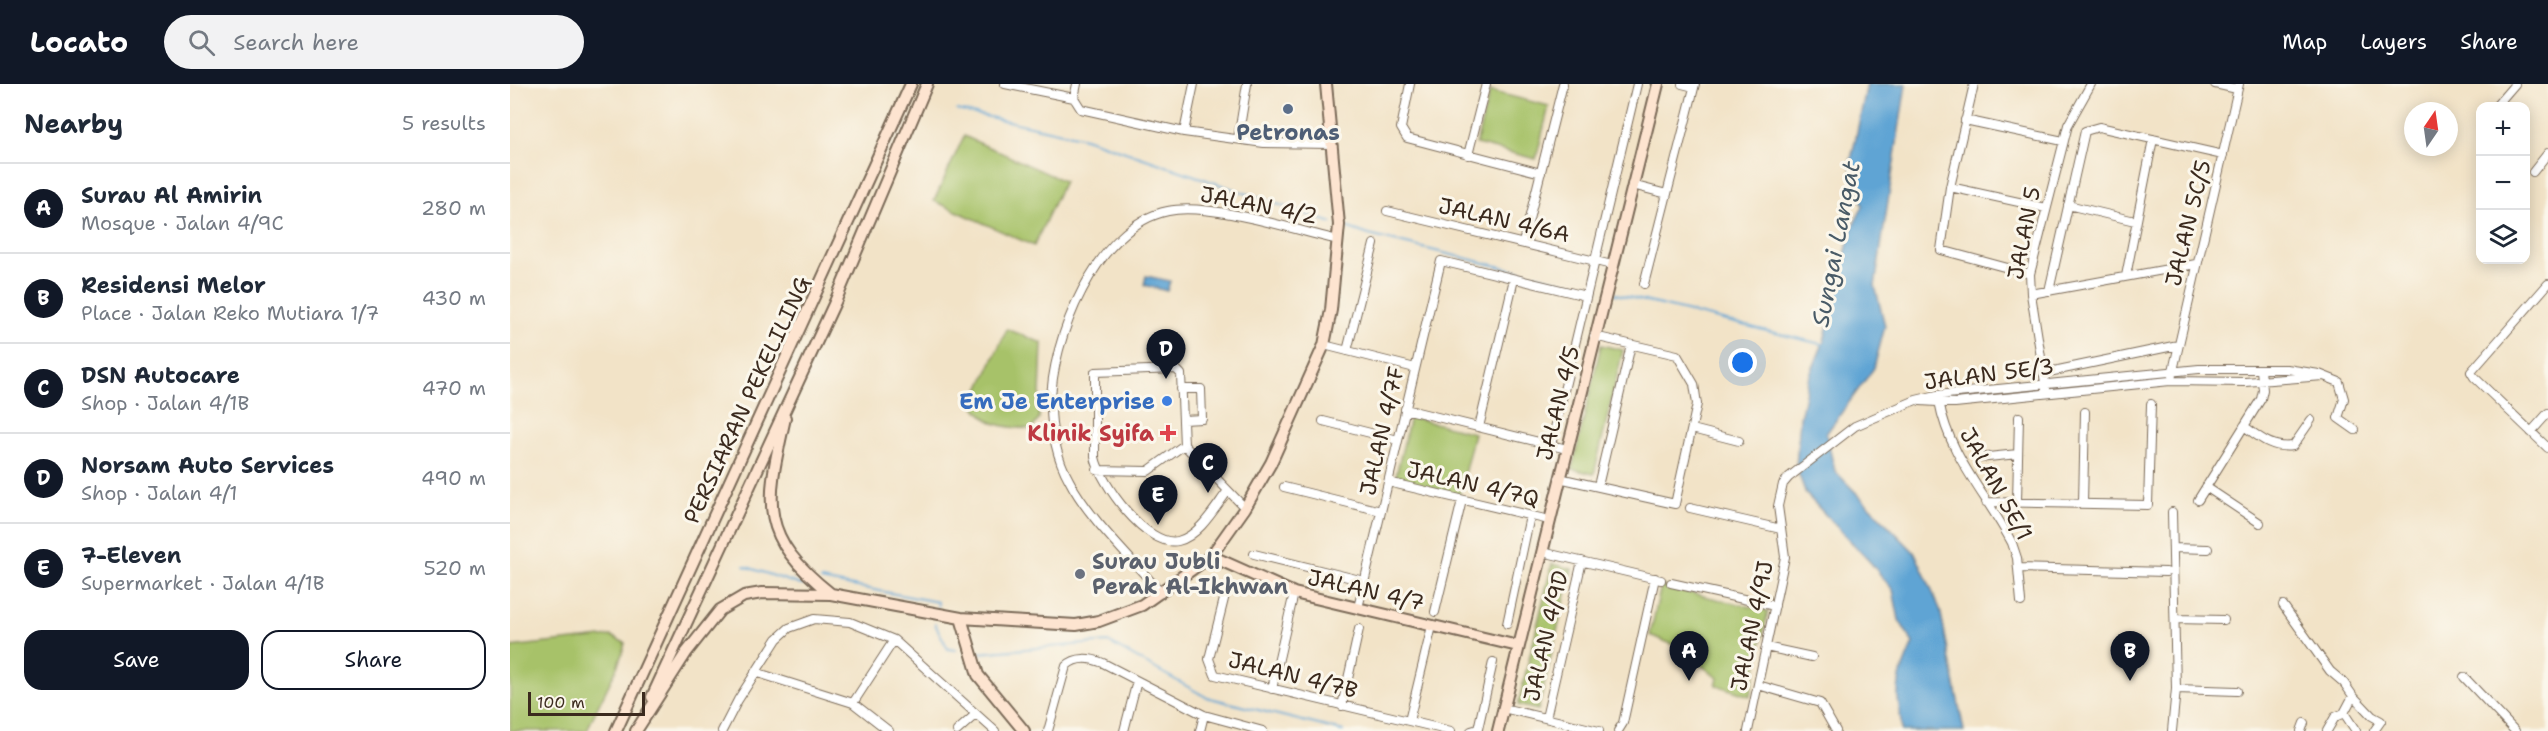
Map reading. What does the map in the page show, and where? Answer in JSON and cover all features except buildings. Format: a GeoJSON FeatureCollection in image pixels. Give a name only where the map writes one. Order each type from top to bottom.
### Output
{"type":"FeatureCollection","features":[{"type":"Feature","properties":{"kind":"street","name":"PERSIARAN PEKELILING"},"geometry":{"type":"LineString","coordinates":[[616,731],[863,194],[911,84]]}},
{"type":"Feature","properties":{"kind":"street","name":"PERSIARAN PEKELILING"},"geometry":{"type":"LineString","coordinates":[[636,731],[878,202],[927,84]]}},
{"type":"Feature","properties":{"kind":"street"},"geometry":{"type":"LineString","coordinates":[[1005,84],[1074,98]]}},
{"type":"Feature","properties":{"kind":"street"},"geometry":{"type":"LineString","coordinates":[[1077,84],[1074,98],[1081,109],[1184,132],[1238,140],[1264,143],[1332,144]]}},
{"type":"Feature","properties":{"kind":"street"},"geometry":{"type":"LineString","coordinates":[[1184,132],[1194,84]]}},
{"type":"Feature","properties":{"kind":"street"},"geometry":{"type":"LineString","coordinates":[[1238,140],[1247,84]]}},
{"type":"Feature","properties":{"kind":"street"},"geometry":{"type":"LineString","coordinates":[[636,731],[686,653],[720,610],[744,596],[762,593],[831,594],[961,618],[1076,625],[1122,614],[1161,593],[1211,556],[1245,508],[1291,423],[1324,345],[1331,310],[1338,240],[1337,197],[1326,84]]}},
{"type":"Feature","properties":{"kind":"street"},"geometry":{"type":"LineString","coordinates":[[1410,84],[1401,123],[1403,134],[1412,141],[1541,173]]}},
{"type":"Feature","properties":{"kind":"street"},"geometry":{"type":"LineString","coordinates":[[1468,155],[1486,84]]}},
{"type":"Feature","properties":{"kind":"street"},"geometry":{"type":"LineString","coordinates":[[1523,243],[1563,84]]}},
{"type":"Feature","properties":{"kind":"street"},"geometry":{"type":"LineString","coordinates":[[1551,445],[1637,84]]}},
{"type":"Feature","properties":{"kind":"street","name":"JALAN 4/5"},"geometry":{"type":"LineString","coordinates":[[1498,731],[1611,265],[1658,84]]}},
{"type":"Feature","properties":{"kind":"street"},"geometry":{"type":"LineString","coordinates":[[1644,284],[1694,86],[1682,84]]}},
{"type":"Feature","properties":{"kind":"street"},"geometry":{"type":"LineString","coordinates":[[1974,84],[1950,187],[1941,250],[2030,274]]}},
{"type":"Feature","properties":{"kind":"street","name":"JALAN 5"},"geometry":{"type":"LineString","coordinates":[[2047,395],[2030,274],[2063,141],[2074,109],[2091,84]]}},
{"type":"Feature","properties":{"kind":"street"},"geometry":{"type":"LineString","coordinates":[[2215,84],[2238,87]]}},
{"type":"Feature","properties":{"kind":"street"},"geometry":{"type":"LineString","coordinates":[[2499,102],[2515,84]]}},
{"type":"Feature","properties":{"kind":"street","name":"JALAN 5C/5"},"geometry":{"type":"LineString","coordinates":[[2173,370],[2238,87]]}},
{"type":"Feature","properties":{"kind":"street"},"geometry":{"type":"LineString","coordinates":[[1965,120],[2063,141]]}},
{"type":"Feature","properties":{"kind":"street"},"geometry":{"type":"LineString","coordinates":[[2049,291],[2085,131],[2099,127],[2223,155]]}},
{"type":"Feature","properties":{"kind":"street"},"geometry":{"type":"LineString","coordinates":[[2126,276],[2135,221],[2153,139]]}},
{"type":"Feature","properties":{"kind":"street"},"geometry":{"type":"LineString","coordinates":[[2533,172],[2548,153]]}},
{"type":"Feature","properties":{"kind":"street"},"geometry":{"type":"LineString","coordinates":[[1632,185],[1667,194]]}},
{"type":"Feature","properties":{"kind":"street"},"geometry":{"type":"LineString","coordinates":[[1950,187],[2046,208]]}},
{"type":"Feature","properties":{"kind":"street"},"geometry":{"type":"LineString","coordinates":[[863,194],[872,195],[878,202]]}},
{"type":"Feature","properties":{"kind":"street"},"geometry":{"type":"LineString","coordinates":[[2068,205],[2135,221]]}},
{"type":"Feature","properties":{"kind":"street","name":"JALAN 4/2"},"geometry":{"type":"LineString","coordinates":[[1161,593],[1068,480],[1053,435],[1051,404],[1055,361],[1072,311],[1092,270],[1128,232],[1166,211],[1206,210],[1338,240]]}},
{"type":"Feature","properties":{"kind":"street","name":"JALAN 4/6A"},"geometry":{"type":"LineString","coordinates":[[1387,211],[1611,265]]}},
{"type":"Feature","properties":{"kind":"street"},"geometry":{"type":"LineString","coordinates":[[1347,351],[1374,244]]}},
{"type":"Feature","properties":{"kind":"street","name":"JALAN 4/7F"},"geometry":{"type":"LineString","coordinates":[[1358,608],[1441,261],[1514,279]]}},
{"type":"Feature","properties":{"kind":"street"},"geometry":{"type":"LineString","coordinates":[[2031,294],[2196,264]]}},
{"type":"Feature","properties":{"kind":"street"},"geometry":{"type":"LineString","coordinates":[[1479,427],[1514,279],[1586,296]]}},
{"type":"Feature","properties":{"kind":"street"},"geometry":{"type":"LineString","coordinates":[[2548,284],[2473,369],[2474,377],[2548,448]]}},
{"type":"Feature","properties":{"kind":"street"},"geometry":{"type":"LineString","coordinates":[[1559,478],[1676,504],[1692,429],[1697,394],[1695,384],[1677,355],[1594,336]]}},
{"type":"Feature","properties":{"kind":"street"},"geometry":{"type":"LineString","coordinates":[[1324,345],[1415,368]]}},
{"type":"Feature","properties":{"kind":"street"},"geometry":{"type":"LineString","coordinates":[[1598,486],[1631,345]]}},
{"type":"Feature","properties":{"kind":"street"},"geometry":{"type":"LineString","coordinates":[[2043,373],[2178,345]]}},
{"type":"Feature","properties":{"kind":"street"},"geometry":{"type":"LineString","coordinates":[[1227,492],[1200,526],[1186,538],[1167,541],[1146,530],[1104,483],[1097,470],[1095,372],[1176,369],[1180,374],[1184,445],[1227,492],[1245,508]]}},
{"type":"Feature","properties":{"kind":"street","name":"JALAN 5E/3"},"geometry":{"type":"LineString","coordinates":[[1916,400],[1928,402],[2173,370],[2287,369],[2324,376]]}},
{"type":"Feature","properties":{"kind":"street"},"geometry":{"type":"LineString","coordinates":[[2170,381],[2173,370]]}},
{"type":"Feature","properties":{"kind":"street"},"geometry":{"type":"LineString","coordinates":[[2198,500],[2261,399],[2261,370]]}},
{"type":"Feature","properties":{"kind":"street"},"geometry":{"type":"LineString","coordinates":[[2324,376],[2339,382],[2344,399],[2338,418],[2355,430]]}},
{"type":"Feature","properties":{"kind":"street","name":"JALAN 5E/3"},"geometry":{"type":"LineString","coordinates":[[1916,400],[1955,403],[2170,381],[2262,382],[2324,376]]}},
{"type":"Feature","properties":{"kind":"street"},"geometry":{"type":"LineString","coordinates":[[1181,389],[1202,388],[1202,419],[1182,420]]}},
{"type":"Feature","properties":{"kind":"street"},"geometry":{"type":"LineString","coordinates":[[791,394],[770,488],[770,511],[780,540],[795,562],[831,594]]}},
{"type":"Feature","properties":{"kind":"street","name":"JALAN 4/9J"},"geometry":{"type":"LineString","coordinates":[[1748,731],[1786,550],[1778,514],[1779,495],[1789,477],[1854,426],[1916,400]]}},
{"type":"Feature","properties":{"kind":"street","name":"JALAN 5E/1"},"geometry":{"type":"LineString","coordinates":[[1938,400],[1942,417],[1960,461],[2012,543],[2018,568],[2021,602]]}},
{"type":"Feature","properties":{"kind":"street","name":"JALAN 5E/1"},"geometry":{"type":"LineString","coordinates":[[1928,402],[1942,417]]}},
{"type":"Feature","properties":{"kind":"street","name":"JALAN 5E/1"},"geometry":{"type":"LineString","coordinates":[[1942,417],[1955,403]]}},
{"type":"Feature","properties":{"kind":"street"},"geometry":{"type":"LineString","coordinates":[[1986,502],[2148,506],[2151,404]]}},
{"type":"Feature","properties":{"kind":"street"},"geometry":{"type":"LineString","coordinates":[[1405,409],[1566,449]]}},
{"type":"Feature","properties":{"kind":"street"},"geometry":{"type":"LineString","coordinates":[[2083,503],[2085,412]]}},
{"type":"Feature","properties":{"kind":"street"},"geometry":{"type":"LineString","coordinates":[[2531,432],[2548,413]]}},
{"type":"Feature","properties":{"kind":"street","name":"JALAN 5E/3"},"geometry":{"type":"LineString","coordinates":[[2017,501],[2019,417]]}},
{"type":"Feature","properties":{"kind":"street"},"geometry":{"type":"LineString","coordinates":[[2244,426],[2264,441],[2281,448],[2293,446],[2310,420]]}},
{"type":"Feature","properties":{"kind":"street"},"geometry":{"type":"LineString","coordinates":[[1323,421],[1398,440]]}},
{"type":"Feature","properties":{"kind":"street"},"geometry":{"type":"LineString","coordinates":[[1692,429],[1739,441]]}},
{"type":"Feature","properties":{"kind":"street"},"geometry":{"type":"LineString","coordinates":[[1097,470],[1148,471],[1184,445]]}},
{"type":"Feature","properties":{"kind":"street"},"geometry":{"type":"LineString","coordinates":[[1978,458],[2018,454]]}},
{"type":"Feature","properties":{"kind":"street","name":"JALAN 4/7Q"},"geometry":{"type":"LineString","coordinates":[[1388,482],[1549,520]]}},
{"type":"Feature","properties":{"kind":"street"},"geometry":{"type":"LineString","coordinates":[[1284,487],[1381,511]]}},
{"type":"Feature","properties":{"kind":"street"},"geometry":{"type":"LineString","coordinates":[[2206,487],[2260,523]]}},
{"type":"Feature","properties":{"kind":"street"},"geometry":{"type":"LineString","coordinates":[[1435,612],[1462,500]]}},
{"type":"Feature","properties":{"kind":"street"},"geometry":{"type":"LineString","coordinates":[[1690,508],[1781,529]]}},
{"type":"Feature","properties":{"kind":"street"},"geometry":{"type":"LineString","coordinates":[[2172,512],[2176,688],[2172,731]]}},
{"type":"Feature","properties":{"kind":"street"},"geometry":{"type":"LineString","coordinates":[[1507,624],[1530,516]]}},
{"type":"Feature","properties":{"kind":"street"},"geometry":{"type":"LineString","coordinates":[[2173,548],[2208,549]]}},
{"type":"Feature","properties":{"kind":"street"},"geometry":{"type":"LineString","coordinates":[[1542,552],[1658,579],[1623,723],[1618,731]]}},
{"type":"Feature","properties":{"kind":"street"},"geometry":{"type":"LineString","coordinates":[[1254,554],[1364,581]]}},
{"type":"Feature","properties":{"kind":"street","name":"JALAN 4/7"},"geometry":{"type":"LineString","coordinates":[[1211,556],[1294,593],[1518,646]]}},
{"type":"Feature","properties":{"kind":"street","name":"JALAN 4/9D"},"geometry":{"type":"LineString","coordinates":[[1546,718],[1582,561]]}},
{"type":"Feature","properties":{"kind":"street"},"geometry":{"type":"LineString","coordinates":[[2018,568],[2166,572]]}},
{"type":"Feature","properties":{"kind":"street"},"geometry":{"type":"LineString","coordinates":[[1671,583],[1775,606]]}},
{"type":"Feature","properties":{"kind":"street","name":"JALAN 4/7B"},"geometry":{"type":"LineString","coordinates":[[1227,587],[1209,659],[1215,675],[1451,731]]}},
{"type":"Feature","properties":{"kind":"street"},"geometry":{"type":"LineString","coordinates":[[1272,689],[1294,593]]}},
{"type":"Feature","properties":{"kind":"street"},"geometry":{"type":"LineString","coordinates":[[2283,605],[2330,671],[2344,683],[2372,716],[2381,721],[2374,731]]}},
{"type":"Feature","properties":{"kind":"street"},"geometry":{"type":"LineString","coordinates":[[961,618],[978,675],[1024,731]]}},
{"type":"Feature","properties":{"kind":"street"},"geometry":{"type":"LineString","coordinates":[[722,731],[755,672],[777,639],[801,622],[814,619],[850,622],[894,640],[995,731]]}},
{"type":"Feature","properties":{"kind":"street"},"geometry":{"type":"LineString","coordinates":[[2175,619],[2224,620]]}},
{"type":"Feature","properties":{"kind":"street"},"geometry":{"type":"LineString","coordinates":[[1409,721],[1432,626]]}},
{"type":"Feature","properties":{"kind":"street"},"geometry":{"type":"LineString","coordinates":[[1342,706],[1359,629]]}},
{"type":"Feature","properties":{"kind":"street"},"geometry":{"type":"LineString","coordinates":[[853,703],[894,640]]}},
{"type":"Feature","properties":{"kind":"street"},"geometry":{"type":"LineString","coordinates":[[1766,647],[1812,657]]}},
{"type":"Feature","properties":{"kind":"street"},"geometry":{"type":"LineString","coordinates":[[1048,731],[1064,672],[1070,662],[1096,660],[1204,715],[1263,731]]}},
{"type":"Feature","properties":{"kind":"street"},"geometry":{"type":"LineString","coordinates":[[1471,731],[1478,729],[1493,662]]}},
{"type":"Feature","properties":{"kind":"street"},"geometry":{"type":"LineString","coordinates":[[755,672],[853,703],[890,731]]}},
{"type":"Feature","properties":{"kind":"street"},"geometry":{"type":"LineString","coordinates":[[2464,677],[2515,731]]}},
{"type":"Feature","properties":{"kind":"street"},"geometry":{"type":"LineString","coordinates":[[1124,731],[1137,681]]}},
{"type":"Feature","properties":{"kind":"street"},"geometry":{"type":"LineString","coordinates":[[1758,685],[1820,702],[1836,731]]}},
{"type":"Feature","properties":{"kind":"street"},"geometry":{"type":"LineString","coordinates":[[2176,688],[2237,691]]}},
{"type":"Feature","properties":{"kind":"street"},"geometry":{"type":"LineString","coordinates":[[2327,731],[2335,717],[2344,713],[2353,696]]}},
{"type":"Feature","properties":{"kind":"street"},"geometry":{"type":"LineString","coordinates":[[1503,708],[1599,731]]}},
{"type":"Feature","properties":{"kind":"street"},"geometry":{"type":"LineString","coordinates":[[2344,713],[2356,731]]}},
{"type":"Feature","properties":{"kind":"street"},"geometry":{"type":"LineString","coordinates":[[957,731],[976,714]]}},
{"type":"Feature","properties":{"kind":"street"},"geometry":{"type":"LineString","coordinates":[[1200,731],[1204,715]]}},
{"type":"Feature","properties":{"kind":"green space"},"geometry":{"type":"Polygon","coordinates":[[[1490,91],[1549,106],[1536,159],[1476,144],[1490,91]]]}},
{"type":"Feature","properties":{"kind":"green space"},"geometry":{"type":"Polygon","coordinates":[[[964,136],[1064,181],[1034,246],[934,201],[964,136]]]}},
{"type":"Feature","properties":{"kind":"green space"},"geometry":{"type":"Polygon","coordinates":[[[1007,329],[1042,343],[1039,419],[1032,429],[991,422],[973,403],[1007,329]]]}},
{"type":"Feature","properties":{"kind":"green space"},"geometry":{"type":"Polygon","coordinates":[[[1601,345],[1623,350],[1594,474],[1572,469],[1601,345]]]}},
{"type":"Feature","properties":{"kind":"green space"},"geometry":{"type":"Polygon","coordinates":[[[1410,417],[1474,433],[1459,495],[1395,480],[1410,417]]]}},
{"type":"Feature","properties":{"kind":"green space"},"geometry":{"type":"Polygon","coordinates":[[[1552,564],[1572,569],[1538,710],[1518,705],[1552,564]]]}},
{"type":"Feature","properties":{"kind":"green space"},"geometry":{"type":"Polygon","coordinates":[[[1661,586],[1768,611],[1750,696],[1716,685],[1718,678],[1676,646],[1650,635],[1661,586]]]}},
{"type":"Feature","properties":{"kind":"green space"},"geometry":{"type":"Polygon","coordinates":[[[611,636],[625,643],[618,665],[587,731],[510,731],[510,647],[611,636]]]}},
{"type":"Feature","properties":{"kind":"water"},"geometry":{"type":"Polygon","coordinates":[[[1867,84],[1906,84],[1875,286],[1885,326],[1874,368],[1826,434],[1835,471],[1915,553],[1940,609],[1964,731],[1901,731],[1899,684],[1904,663],[1913,643],[1899,620],[1893,590],[1806,494],[1796,467],[1800,418],[1808,380],[1824,341],[1851,230],[1863,206],[1850,165],[1867,84]]]}},
{"type":"Feature","properties":{"kind":"water"},"geometry":{"type":"Polygon","coordinates":[[[1146,276],[1170,281],[1167,291],[1144,285],[1146,276]]]}},
{"type":"Feature","properties":{"kind":"waterway"},"geometry":{"type":"LineString","coordinates":[[957,110],[1085,138],[1332,223]]}},
{"type":"Feature","properties":{"kind":"waterway"},"geometry":{"type":"LineString","coordinates":[[1346,227],[1369,235],[1581,286]]}},
{"type":"Feature","properties":{"kind":"waterway"},"geometry":{"type":"LineString","coordinates":[[1594,289],[1598,290]]}},
{"type":"Feature","properties":{"kind":"waterway"},"geometry":{"type":"LineString","coordinates":[[1612,293],[1825,345]]}},
{"type":"Feature","properties":{"kind":"waterway"},"geometry":{"type":"LineString","coordinates":[[744,566],[801,585],[811,583]]}},
{"type":"Feature","properties":{"kind":"waterway"},"geometry":{"type":"LineString","coordinates":[[821,580],[938,602],[938,607]]}},
{"type":"Feature","properties":{"kind":"waterway"},"geometry":{"type":"LineString","coordinates":[[935,624],[948,649],[956,650]]}},
{"type":"Feature","properties":{"kind":"waterway"},"geometry":{"type":"LineString","coordinates":[[977,653],[1108,642],[1206,697],[1343,731]]}},
{"type":"Feature","properties":{"kind":"place","name":"Petronas"},"geometry":{"type":"Point","coordinates":[1288,109]}},
{"type":"Feature","properties":{"kind":"place","name":"Norsam Auto Services"},"geometry":{"type":"Point","coordinates":[1166,379]}},
{"type":"Feature","properties":{"kind":"place","name":"Em Je Enterprise"},"geometry":{"type":"Point","coordinates":[1167,401]}},
{"type":"Feature","properties":{"kind":"place","name":"Klinik Syifa"},"geometry":{"type":"Point","coordinates":[1168,433]}},
{"type":"Feature","properties":{"kind":"place","name":"DSN Autocare"},"geometry":{"type":"Point","coordinates":[1208,493]}},
{"type":"Feature","properties":{"kind":"place","name":"7-Eleven"},"geometry":{"type":"Point","coordinates":[1158,525]}},
{"type":"Feature","properties":{"kind":"place","name":"Surau Jubli Perak Al-Ikhwan"},"geometry":{"type":"Point","coordinates":[1080,574]}},
{"type":"Feature","properties":{"kind":"place","name":"Surau Al Amirin"},"geometry":{"type":"Point","coordinates":[1689,681]}},
{"type":"Feature","properties":{"kind":"place","name":"Residensi Melor"},"geometry":{"type":"Point","coordinates":[2130,681]}},
{"type":"Feature","properties":{"kind":"water label","name":"Sungai Langat"},"geometry":{"type":"Point","coordinates":[1836,244]}}]}
